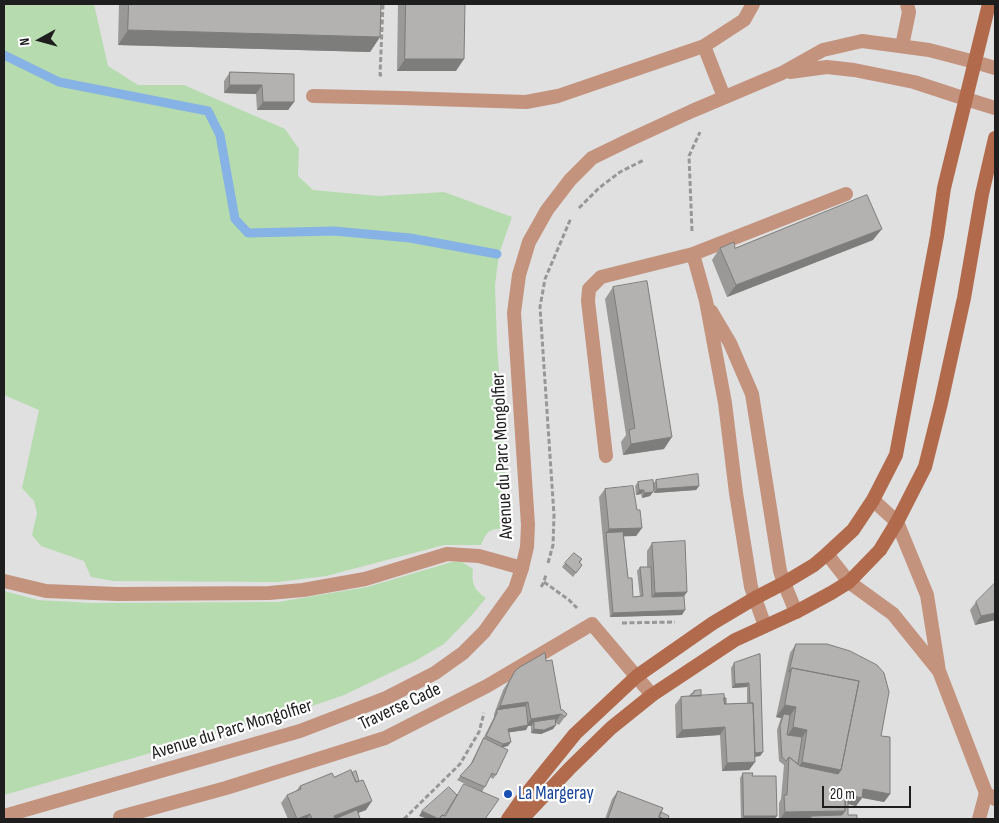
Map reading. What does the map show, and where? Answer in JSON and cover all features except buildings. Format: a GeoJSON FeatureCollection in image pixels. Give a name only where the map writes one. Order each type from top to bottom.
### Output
{"type":"FeatureCollection","features":[{"type":"Feature","properties":{"kind":"main road"},"geometry":{"type":"LineString","coordinates":[[508,819],[575,734],[637,676],[713,623],[814,565],[853,530],[874,500],[896,455],[937,236],[944,188],[989,4]]}},
{"type":"Feature","properties":{"kind":"main road"},"geometry":{"type":"LineString","coordinates":[[522,819],[570,768],[612,728],[652,695],[735,640],[796,612],[849,582],[880,550],[897,522],[925,467],[964,298],[982,194],[995,138]]}},
{"type":"Feature","properties":{"kind":"street"},"geometry":{"type":"LineString","coordinates":[[313,96],[526,102],[558,96],[704,46],[744,20],[753,4]]}},
{"type":"Feature","properties":{"kind":"street"},"geometry":{"type":"LineString","coordinates":[[902,46],[909,12],[907,4]]}},
{"type":"Feature","properties":{"kind":"street","name":"Avenue du Parc Mongolfier"},"geometry":{"type":"LineString","coordinates":[[4,816],[300,731],[386,698],[435,673],[463,653],[484,632],[515,589],[527,547],[528,525],[514,313],[519,275],[530,242],[547,210],[570,180],[592,158],[724,97],[782,73],[823,50],[862,41],[929,50],[995,68]]}},
{"type":"Feature","properties":{"kind":"street"},"geometry":{"type":"LineString","coordinates":[[704,46],[724,97]]}},
{"type":"Feature","properties":{"kind":"street","name":"Avenue du Parc Mongolfier"},"geometry":{"type":"LineString","coordinates":[[782,73],[827,67],[854,70],[914,82],[995,108]]}},
{"type":"Feature","properties":{"kind":"street"},"geometry":{"type":"LineString","coordinates":[[606,456],[588,301],[589,289],[601,277],[693,254],[846,194]]}},
{"type":"Feature","properties":{"kind":"street"},"geometry":{"type":"LineString","coordinates":[[693,254],[706,301],[725,404],[736,494],[751,587],[765,626]]}},
{"type":"Feature","properties":{"kind":"street"},"geometry":{"type":"LineString","coordinates":[[706,301],[730,343],[752,394],[780,571],[796,612]]}},
{"type":"Feature","properties":{"kind":"street"},"geometry":{"type":"LineString","coordinates":[[874,500],[897,522],[927,595],[939,671],[991,796],[979,819]]}},
{"type":"Feature","properties":{"kind":"street"},"geometry":{"type":"LineString","coordinates":[[4,581],[46,591],[117,594],[269,593],[303,590],[365,579],[447,554],[479,556],[522,568]]}},
{"type":"Feature","properties":{"kind":"street"},"geometry":{"type":"LineString","coordinates":[[827,554],[849,582],[893,614],[939,671]]}},
{"type":"Feature","properties":{"kind":"street"},"geometry":{"type":"LineString","coordinates":[[592,624],[652,695]]}},
{"type":"Feature","properties":{"kind":"street","name":"Traverse Cade"},"geometry":{"type":"LineString","coordinates":[[120,818],[226,788],[386,738],[487,686],[592,624]]}},
{"type":"Feature","properties":{"kind":"path"},"geometry":{"type":"LineString","coordinates":[[380,75],[382,4]]}},
{"type":"Feature","properties":{"kind":"path"},"geometry":{"type":"LineString","coordinates":[[692,136],[700,132],[689,156],[693,254]]}},
{"type":"Feature","properties":{"kind":"path"},"geometry":{"type":"LineString","coordinates":[[579,208],[599,188],[620,172],[652,156]]}},
{"type":"Feature","properties":{"kind":"path"},"geometry":{"type":"LineString","coordinates":[[548,564],[553,545],[554,515],[540,307],[546,279],[572,215]]}},
{"type":"Feature","properties":{"kind":"path"},"geometry":{"type":"LineString","coordinates":[[515,589],[533,598],[544,582],[546,573]]}},
{"type":"Feature","properties":{"kind":"path"},"geometry":{"type":"LineString","coordinates":[[544,582],[570,600],[592,624],[678,622]]}},
{"type":"Feature","properties":{"kind":"path"},"geometry":{"type":"LineString","coordinates":[[404,819],[460,764],[479,732],[489,698],[487,686]]}},
{"type":"Feature","properties":{"kind":"green space"},"geometry":{"type":"Polygon","coordinates":[[[4,4],[94,4],[108,66],[138,85],[184,85],[285,129],[299,149],[298,176],[313,190],[379,196],[444,192],[512,217],[499,254],[495,285],[497,345],[510,528],[492,530],[486,535],[481,545],[444,545],[326,576],[277,582],[113,581],[91,577],[84,561],[41,546],[32,535],[37,513],[34,501],[22,488],[39,410],[4,395],[4,4]]]}},
{"type":"Feature","properties":{"kind":"green space"},"geometry":{"type":"Polygon","coordinates":[[[452,562],[462,562],[473,569],[472,578],[474,586],[486,598],[444,644],[415,661],[344,695],[318,704],[4,795],[4,591],[38,600],[91,603],[278,602],[367,587],[452,562]]]}},
{"type":"Feature","properties":{"kind":"waterway"},"geometry":{"type":"LineString","coordinates":[[4,55],[59,82],[208,111],[220,135],[235,219],[248,233],[334,231],[410,238],[497,254]]}},
{"type":"Feature","properties":{"kind":"place","name":"La Margeray"},"geometry":{"type":"Point","coordinates":[508,794]}}]}
